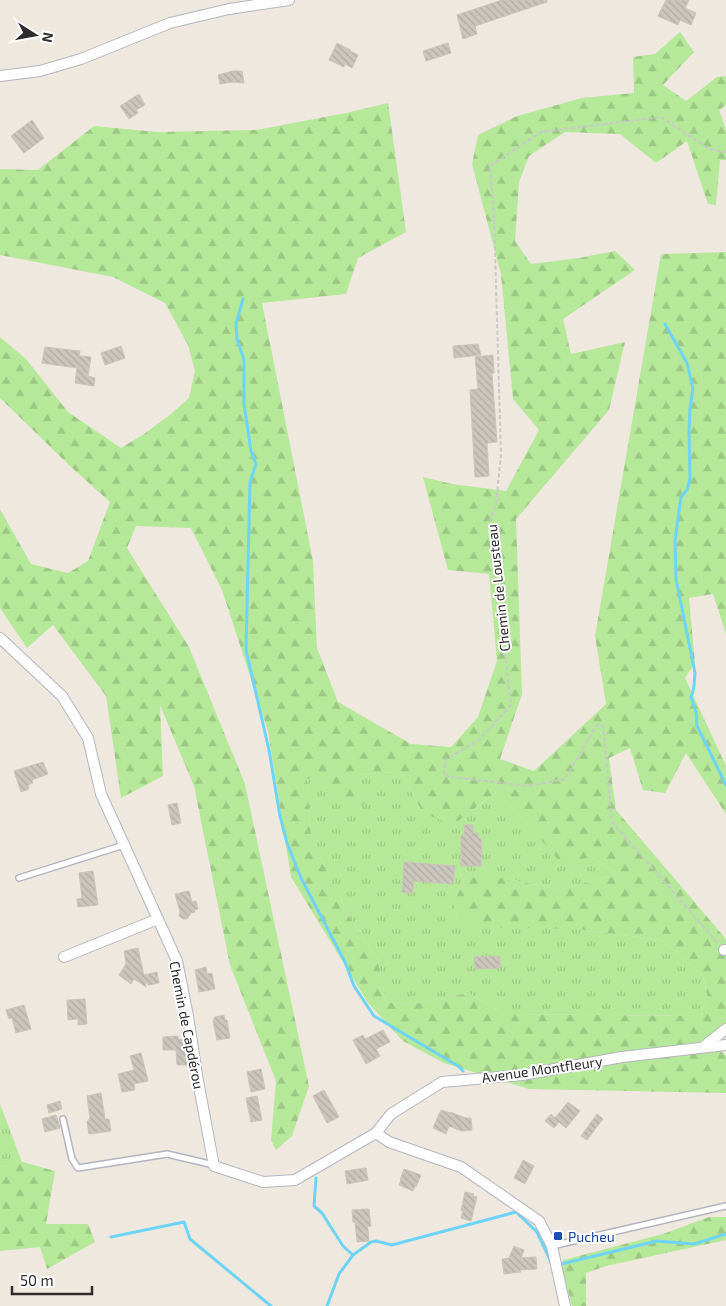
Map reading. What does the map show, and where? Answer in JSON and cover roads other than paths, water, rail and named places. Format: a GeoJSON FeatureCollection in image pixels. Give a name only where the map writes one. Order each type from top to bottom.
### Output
{"type":"FeatureCollection","features":[{"type":"Feature","properties":{"kind":"street"},"geometry":{"type":"LineString","coordinates":[[0,76],[40,71],[81,59],[170,23],[229,9],[289,0]]}},
{"type":"Feature","properties":{"kind":"street","name":"Chemin de Capdérou"},"geometry":{"type":"LineString","coordinates":[[0,638],[62,696],[88,738],[101,794],[176,961],[188,1016],[214,1166]]}},
{"type":"Feature","properties":{"kind":"street"},"geometry":{"type":"LineString","coordinates":[[64,957],[158,919]]}},
{"type":"Feature","properties":{"kind":"street"},"geometry":{"type":"LineString","coordinates":[[702,1048],[726,1030]]}},
{"type":"Feature","properties":{"kind":"street","name":"Avenue Montfleury"},"geometry":{"type":"LineString","coordinates":[[376,1133],[391,1114],[442,1082],[522,1074],[622,1057],[726,1045]]}},
{"type":"Feature","properties":{"kind":"street"},"geometry":{"type":"LineString","coordinates":[[214,1166],[263,1182],[295,1180],[376,1133],[389,1142],[461,1167],[539,1221],[552,1246],[566,1306]]}},
{"type":"Feature","properties":{"kind":"lane"},"geometry":{"type":"LineString","coordinates":[[20,878],[125,845]]}},
{"type":"Feature","properties":{"kind":"lane"},"geometry":{"type":"LineString","coordinates":[[63,1119],[72,1159],[78,1168],[166,1154],[214,1166]]}},
{"type":"Feature","properties":{"kind":"lane"},"geometry":{"type":"LineString","coordinates":[[552,1246],[726,1206]]}},
{"type":"Feature","properties":{"kind":"waterway"},"geometry":{"type":"LineString","coordinates":[[243,299],[236,324],[237,339],[244,360],[244,404],[251,451],[256,464],[250,482],[246,650],[269,750],[280,816],[287,843],[301,878],[345,962],[354,986],[374,1016],[458,1066],[463,1071]]}},
{"type":"Feature","properties":{"kind":"waterway"},"geometry":{"type":"LineString","coordinates":[[665,324],[687,363],[693,388],[689,432],[690,479],[687,490],[681,497],[675,540],[676,579],[695,673],[691,697],[696,712],[697,726],[726,785]]}},
{"type":"Feature","properties":{"kind":"waterway"},"geometry":{"type":"LineString","coordinates":[[316,1178],[314,1206],[322,1213],[343,1246],[353,1255]]}},
{"type":"Feature","properties":{"kind":"waterway"},"geometry":{"type":"LineString","coordinates":[[327,1306],[339,1274],[353,1255],[371,1242],[376,1241],[392,1245],[516,1212],[537,1232],[551,1262]]}},
{"type":"Feature","properties":{"kind":"waterway"},"geometry":{"type":"LineString","coordinates":[[111,1237],[184,1222],[190,1239],[271,1306]]}},
{"type":"Feature","properties":{"kind":"waterway"},"geometry":{"type":"LineString","coordinates":[[557,1265],[657,1241],[694,1244],[726,1234]]}},
{"type":"Feature","properties":{"kind":"place","name":"Pucheu"},"geometry":{"type":"Point","coordinates":[558,1236]}}]}
